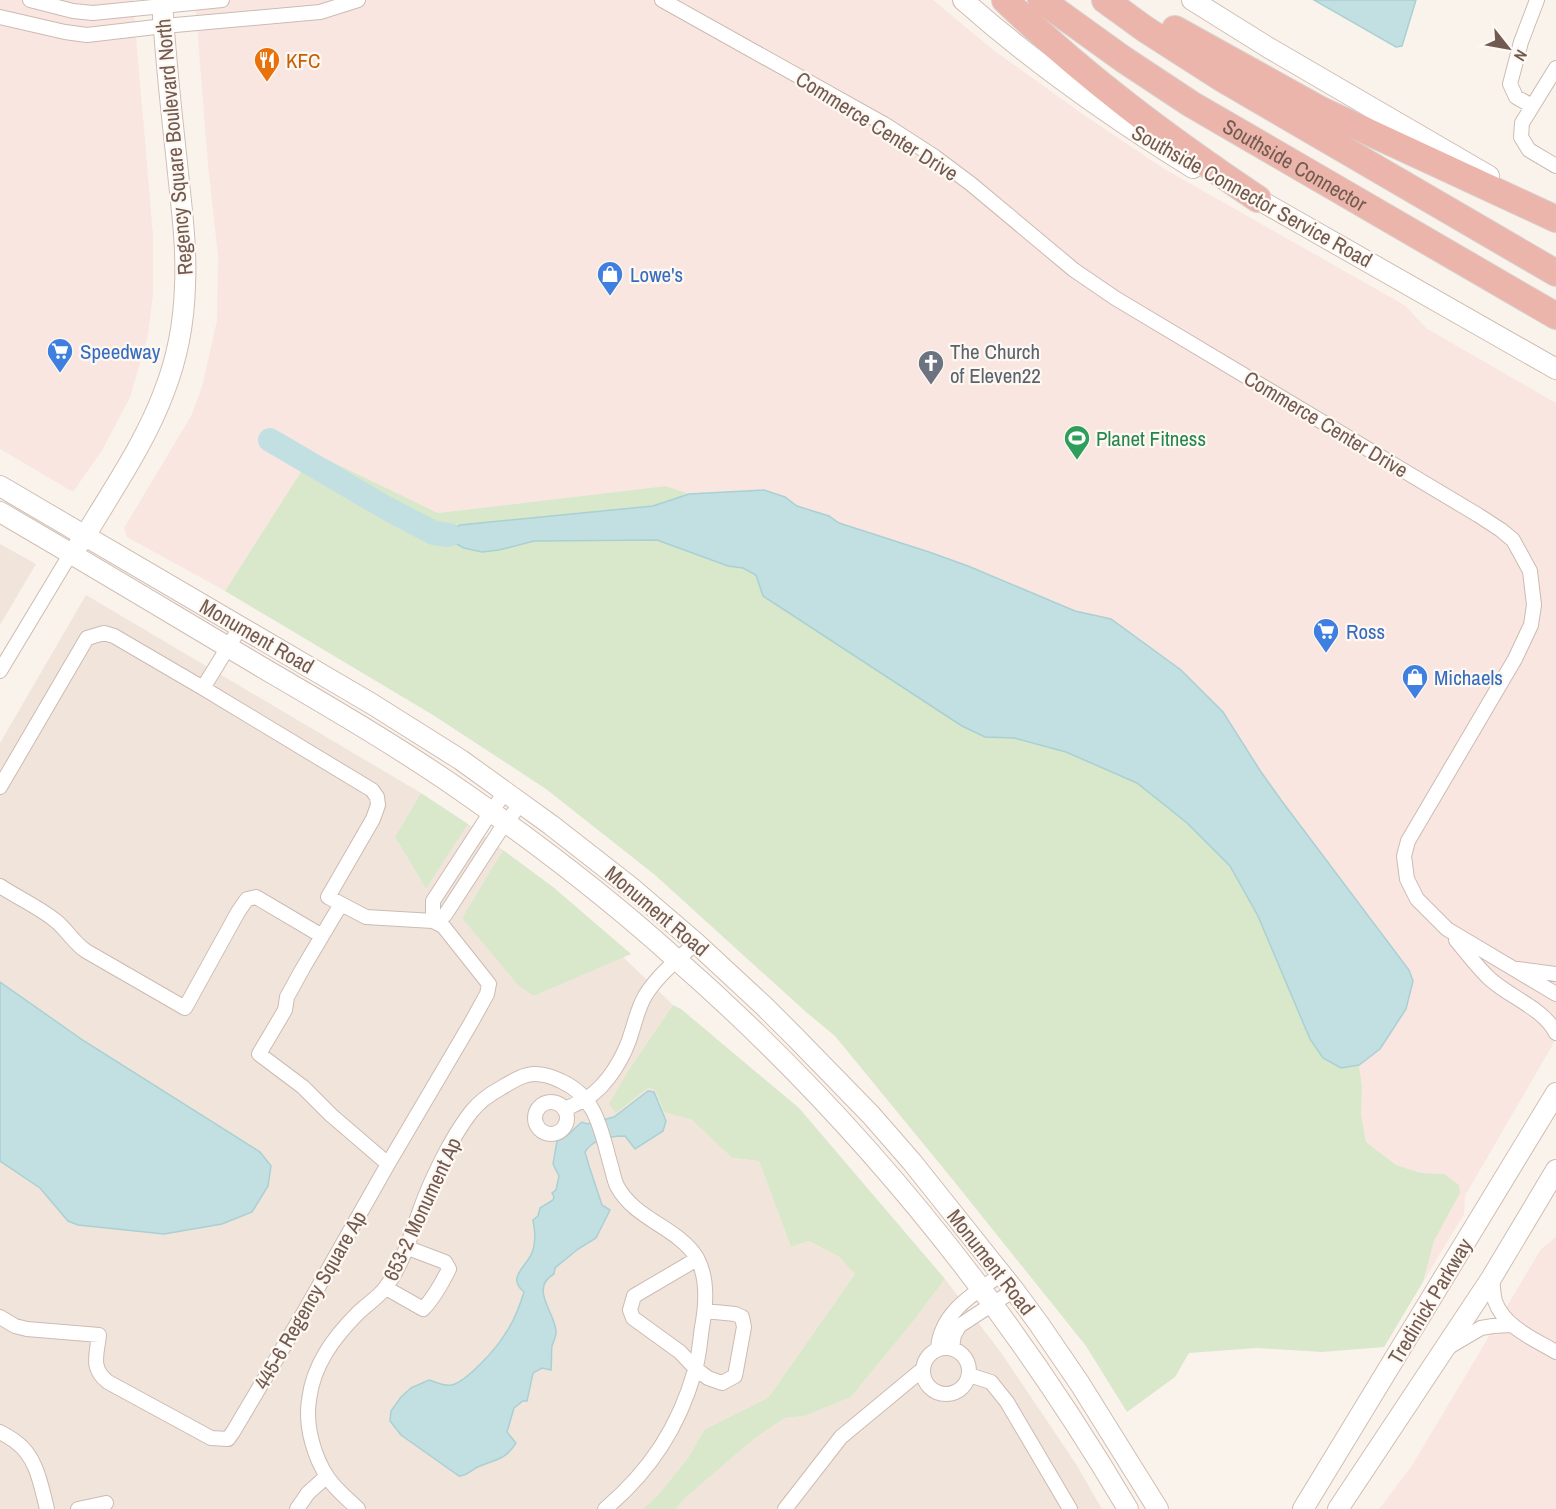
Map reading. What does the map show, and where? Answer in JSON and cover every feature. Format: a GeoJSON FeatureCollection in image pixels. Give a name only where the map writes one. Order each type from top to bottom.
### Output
{"type":"FeatureCollection","features":[{"type":"Feature","properties":{"kind":"highway"},"geometry":{"type":"LineString","coordinates":[[1005,0],[1085,72],[1133,111],[1258,199]]}},
{"type":"Feature","properties":{"kind":"highway","name":"Southside Connector"},"geometry":{"type":"LineString","coordinates":[[1041,0],[1191,104],[1556,316]]}},
{"type":"Feature","properties":{"kind":"highway","name":"Southside Connector"},"geometry":{"type":"LineString","coordinates":[[1105,0],[1145,29],[1223,79],[1556,273]]}},
{"type":"Feature","properties":{"kind":"highway"},"geometry":{"type":"LineString","coordinates":[[1128,0],[1185,35],[1321,110],[1556,217]]}},
{"type":"Feature","properties":{"kind":"main road","name":"Southside Connector Service Road"},"geometry":{"type":"LineString","coordinates":[[963,0],[1072,88],[1143,137],[1196,169],[1258,199],[1556,369]]}},
{"type":"Feature","properties":{"kind":"main road"},"geometry":{"type":"LineString","coordinates":[[1192,0],[1269,48],[1556,217]]}},
{"type":"Feature","properties":{"kind":"main road","name":"Regency Square Boulevard North"},"geometry":{"type":"LineString","coordinates":[[71,553],[85,536],[149,426],[165,391],[180,330],[185,286],[184,238],[162,3]]}},
{"type":"Feature","properties":{"kind":"main road","name":"Monument Road"},"geometry":{"type":"LineString","coordinates":[[0,486],[380,708],[461,760],[633,889],[696,943],[765,1006],[871,1115],[912,1162],[1002,1274],[1080,1383],[1158,1509]]}},
{"type":"Feature","properties":{"kind":"main road","name":"Monument Road"},"geometry":{"type":"LineString","coordinates":[[0,512],[228,647],[410,757],[465,793],[582,880],[678,960],[782,1059],[890,1175],[993,1304],[1064,1406],[1128,1509]]}},
{"type":"Feature","properties":{"kind":"main road","name":"Tredinick Parkway"},"geometry":{"type":"LineString","coordinates":[[1303,1509],[1556,1092]]}},
{"type":"Feature","properties":{"kind":"main road","name":"Tredinick Parkway"},"geometry":{"type":"LineString","coordinates":[[1338,1509],[1492,1277],[1556,1170]]}},
{"type":"Feature","properties":{"kind":"street"},"geometry":{"type":"LineString","coordinates":[[30,0],[73,11],[93,13],[162,3],[222,0]]}},
{"type":"Feature","properties":{"kind":"street"},"geometry":{"type":"LineString","coordinates":[[0,16],[87,35],[320,12],[358,0]]}},
{"type":"Feature","properties":{"kind":"street","name":"Commerce Center Drive"},"geometry":{"type":"LineString","coordinates":[[662,0],[884,124],[971,184],[1074,270],[1114,298],[1478,515],[1513,540],[1530,571],[1534,605],[1531,625],[1515,659],[1407,841],[1404,856],[1407,879],[1417,899],[1447,929],[1556,994]]}},
{"type":"Feature","properties":{"kind":"street"},"geometry":{"type":"LineString","coordinates":[[1532,106],[1516,97],[1510,84],[1521,42],[1537,0]]}},
{"type":"Feature","properties":{"kind":"street"},"geometry":{"type":"LineString","coordinates":[[1556,68],[1522,123],[1521,137],[1529,150],[1556,166]]}},
{"type":"Feature","properties":{"kind":"street"},"geometry":{"type":"LineString","coordinates":[[0,671],[71,553]]}},
{"type":"Feature","properties":{"kind":"street"},"geometry":{"type":"LineString","coordinates":[[204,688],[241,626]]}},
{"type":"Feature","properties":{"kind":"street"},"geometry":{"type":"LineString","coordinates":[[0,787],[87,638],[104,633],[114,636],[204,688],[372,790],[377,797],[378,805],[373,819],[328,897],[366,917],[433,921],[445,915],[472,873],[498,817]]}},
{"type":"Feature","properties":{"kind":"street"},"geometry":{"type":"LineString","coordinates":[[433,921],[434,901],[458,863],[513,797]]}},
{"type":"Feature","properties":{"kind":"street"},"geometry":{"type":"LineString","coordinates":[[458,863],[472,873]]}},
{"type":"Feature","properties":{"kind":"street"},"geometry":{"type":"LineString","coordinates":[[0,886],[42,910],[59,923],[77,945],[86,951],[185,1008],[238,912],[248,899],[256,897],[322,936]]}},
{"type":"Feature","properties":{"kind":"street"},"geometry":{"type":"LineString","coordinates":[[340,904],[287,996],[285,1010],[259,1054],[303,1087],[388,1164]]}},
{"type":"Feature","properties":{"kind":"street","name":"445-6 Regency Square Ap"},"geometry":{"type":"LineString","coordinates":[[0,1317],[15,1326],[27,1329],[99,1335],[96,1366],[100,1376],[212,1438],[228,1439],[303,1314],[487,994],[489,984],[443,926],[433,921]]}},
{"type":"Feature","properties":{"kind":"street"},"geometry":{"type":"LineString","coordinates":[[1447,929],[1490,979],[1539,1013],[1556,1034]]}},
{"type":"Feature","properties":{"kind":"street"},"geometry":{"type":"LineString","coordinates":[[565,1109],[586,1098],[609,1076],[623,1056],[645,995],[659,978],[696,943]]}},
{"type":"Feature","properties":{"kind":"street"},"geometry":{"type":"LineString","coordinates":[[1513,969],[1556,974]]}},
{"type":"Feature","properties":{"kind":"street","name":"653-2 Monument Ap"},"geometry":{"type":"LineString","coordinates":[[358,1509],[334,1486],[313,1445],[308,1422],[308,1402],[313,1378],[322,1359],[338,1335],[386,1288],[408,1248],[434,1175],[472,1111],[491,1094],[513,1080],[532,1073],[550,1076],[571,1085],[586,1098]]}},
{"type":"Feature","properties":{"kind":"street"},"geometry":{"type":"LineString","coordinates":[[586,1098],[598,1119],[616,1184],[626,1200],[642,1215],[681,1240],[697,1259],[702,1271],[705,1311],[696,1369],[682,1408],[654,1458],[625,1492],[605,1509]]}},
{"type":"Feature","properties":{"kind":"street"},"geometry":{"type":"LineString","coordinates":[[386,1288],[423,1309],[449,1269],[445,1262],[408,1248]]}},
{"type":"Feature","properties":{"kind":"street"},"geometry":{"type":"LineString","coordinates":[[697,1259],[634,1296],[630,1310],[633,1318],[680,1352],[696,1369],[708,1378],[722,1383],[735,1376],[744,1327],[742,1317],[735,1314],[705,1311]]}},
{"type":"Feature","properties":{"kind":"street"},"geometry":{"type":"LineString","coordinates":[[1002,1274],[981,1288],[948,1318],[943,1326],[939,1340],[945,1348],[962,1354],[969,1367],[969,1375],[957,1392],[942,1394],[936,1392],[925,1382],[923,1376],[925,1361],[929,1355],[945,1348],[959,1326],[1014,1290]]}},
{"type":"Feature","properties":{"kind":"street"},"geometry":{"type":"LineString","coordinates":[[1492,1277],[1495,1301],[1511,1325],[1556,1352]]}},
{"type":"Feature","properties":{"kind":"street"},"geometry":{"type":"LineString","coordinates":[[1445,1349],[1481,1328],[1511,1325]]}},
{"type":"Feature","properties":{"kind":"street"},"geometry":{"type":"LineString","coordinates":[[785,1509],[841,1437],[923,1369]]}},
{"type":"Feature","properties":{"kind":"street"},"geometry":{"type":"LineString","coordinates":[[969,1375],[991,1382],[1007,1402],[1070,1509]]}},
{"type":"Feature","properties":{"kind":"street"},"geometry":{"type":"LineString","coordinates":[[0,1432],[16,1441],[32,1460],[47,1509]]}},
{"type":"Feature","properties":{"kind":"street"},"geometry":{"type":"LineString","coordinates":[[297,1509],[308,1493],[327,1476]]}},
{"type":"Feature","properties":{"kind":"street"},"geometry":{"type":"LineString","coordinates":[[78,1509],[106,1503]]}},
{"type":"Feature","properties":{"kind":"shaded area"},"geometry":{"type":"Polygon","coordinates":[[[0,0],[133,0],[153,235],[153,295],[148,336],[130,397],[103,449],[73,492],[0,449],[0,0]]]}},
{"type":"Feature","properties":{"kind":"shaded area"},"geometry":{"type":"Polygon","coordinates":[[[195,0],[933,0],[992,49],[1163,168],[1406,306],[1426,328],[1556,403],[1556,1039],[1465,1196],[1464,1214],[1423,1282],[1434,1241],[1460,1193],[1444,1174],[1421,1173],[1396,1165],[1366,1142],[1361,1115],[1362,1087],[1359,1065],[1380,1049],[1409,970],[1281,800],[1248,750],[1111,619],[1075,611],[968,566],[839,523],[829,516],[797,506],[785,497],[764,490],[689,494],[666,486],[438,513],[318,455],[311,456],[225,591],[127,537],[124,528],[191,416],[202,387],[217,320],[218,256],[208,165],[195,0]]]}},
{"type":"Feature","properties":{"kind":"shaded area"},"geometry":{"type":"Polygon","coordinates":[[[0,544],[36,564],[0,625],[0,544]]]}},
{"type":"Feature","properties":{"kind":"shaded area"},"geometry":{"type":"Polygon","coordinates":[[[86,595],[421,793],[395,837],[426,889],[468,824],[503,850],[462,918],[534,996],[623,957],[673,1005],[630,1068],[616,1113],[648,1088],[655,1090],[664,1112],[692,1120],[732,1158],[759,1161],[791,1247],[809,1241],[838,1256],[855,1274],[768,1398],[704,1430],[688,1458],[658,1495],[643,1509],[0,1509],[0,743],[86,595]]]}},
{"type":"Feature","properties":{"kind":"shaded area"},"geometry":{"type":"Polygon","coordinates":[[[1556,1237],[1556,1509],[1379,1509],[1411,1467],[1541,1249],[1556,1237]]]}},
{"type":"Feature","properties":{"kind":"shaded area"},"geometry":{"type":"Polygon","coordinates":[[[945,1279],[1002,1354],[1076,1464],[1102,1509],[676,1509],[685,1498],[755,1438],[785,1418],[805,1416],[851,1397],[945,1279]]]}},
{"type":"Feature","properties":{"kind":"green space"},"geometry":{"type":"Polygon","coordinates":[[[318,455],[438,513],[666,486],[689,494],[499,550],[534,541],[657,540],[728,566],[743,568],[985,737],[1014,738],[1066,752],[1137,783],[1187,823],[1230,866],[1258,916],[1310,1039],[1341,1068],[1359,1065],[1362,1087],[1361,1115],[1366,1142],[1396,1165],[1421,1173],[1444,1174],[1459,1185],[1460,1193],[1434,1241],[1423,1282],[1384,1347],[1322,1352],[1256,1348],[1189,1353],[1175,1377],[1127,1412],[1086,1346],[835,1036],[655,875],[546,789],[433,715],[225,591],[311,456],[318,455]]]}},
{"type":"Feature","properties":{"kind":"green space"},"geometry":{"type":"Polygon","coordinates":[[[421,793],[468,824],[426,889],[395,837],[421,793]]]}},
{"type":"Feature","properties":{"kind":"green space"},"geometry":{"type":"Polygon","coordinates":[[[503,850],[553,887],[631,954],[534,996],[519,986],[462,918],[503,850]]]}},
{"type":"Feature","properties":{"kind":"green space"},"geometry":{"type":"Polygon","coordinates":[[[673,1005],[681,1009],[799,1108],[945,1279],[851,1397],[805,1416],[785,1418],[755,1438],[685,1498],[676,1509],[643,1509],[658,1495],[688,1458],[704,1430],[768,1398],[855,1274],[838,1256],[809,1241],[791,1247],[759,1161],[732,1158],[692,1120],[664,1112],[655,1090],[648,1088],[616,1113],[609,1104],[630,1068],[673,1005]]]}},
{"type":"Feature","properties":{"kind":"water"},"geometry":{"type":"Polygon","coordinates":[[[1314,0],[1416,0],[1402,46],[1396,47],[1314,0]]]}},
{"type":"Feature","properties":{"kind":"water"},"geometry":{"type":"Polygon","coordinates":[[[764,490],[785,497],[797,506],[829,516],[839,523],[968,566],[1075,611],[1111,619],[1181,670],[1223,712],[1281,800],[1409,970],[1413,981],[1406,1009],[1380,1049],[1359,1065],[1341,1068],[1323,1058],[1310,1039],[1258,916],[1230,866],[1187,823],[1137,783],[1066,752],[1014,738],[985,737],[962,726],[763,596],[756,575],[743,568],[728,566],[657,540],[534,541],[482,552],[464,548],[448,539],[449,532],[460,525],[653,506],[689,494],[764,490]]]}},
{"type":"Feature","properties":{"kind":"water"},"geometry":{"type":"Polygon","coordinates":[[[0,982],[84,1041],[260,1152],[271,1166],[268,1186],[252,1212],[222,1224],[164,1234],[78,1225],[68,1221],[40,1188],[0,1161],[0,982]]]}},
{"type":"Feature","properties":{"kind":"water"},"geometry":{"type":"Polygon","coordinates":[[[648,1091],[654,1092],[666,1121],[663,1131],[635,1149],[625,1136],[620,1136],[597,1141],[585,1152],[602,1205],[610,1210],[596,1238],[555,1268],[554,1274],[543,1287],[543,1294],[556,1333],[552,1346],[551,1370],[542,1368],[533,1373],[527,1401],[523,1401],[514,1408],[507,1432],[516,1443],[508,1453],[500,1458],[459,1476],[401,1435],[390,1421],[391,1411],[411,1388],[429,1380],[446,1385],[458,1382],[473,1371],[501,1340],[511,1325],[524,1292],[519,1286],[517,1276],[533,1250],[535,1235],[533,1220],[538,1216],[540,1208],[553,1200],[552,1193],[556,1190],[559,1176],[553,1164],[557,1141],[582,1122],[587,1124],[614,1117],[648,1091]]]}},
{"type":"Feature","properties":{"kind":"waterway"},"geometry":{"type":"LineString","coordinates":[[270,440],[388,509],[434,533],[449,535]]}},
{"type":"Feature","properties":{"kind":"place","name":"KFC"},"geometry":{"type":"Point","coordinates":[267,83]}},
{"type":"Feature","properties":{"kind":"place","name":"Lowe's"},"geometry":{"type":"Point","coordinates":[610,297]}},
{"type":"Feature","properties":{"kind":"place","name":"Speedway"},"geometry":{"type":"Point","coordinates":[60,374]}},
{"type":"Feature","properties":{"kind":"place","name":"The Church of Eleven22"},"geometry":{"type":"Point","coordinates":[931,386]}},
{"type":"Feature","properties":{"kind":"place","name":"Planet Fitness"},"geometry":{"type":"Point","coordinates":[1077,461]}},
{"type":"Feature","properties":{"kind":"place","name":"Ross"},"geometry":{"type":"Point","coordinates":[1326,654]}},
{"type":"Feature","properties":{"kind":"place","name":"Michaels"},"geometry":{"type":"Point","coordinates":[1415,700]}}]}
